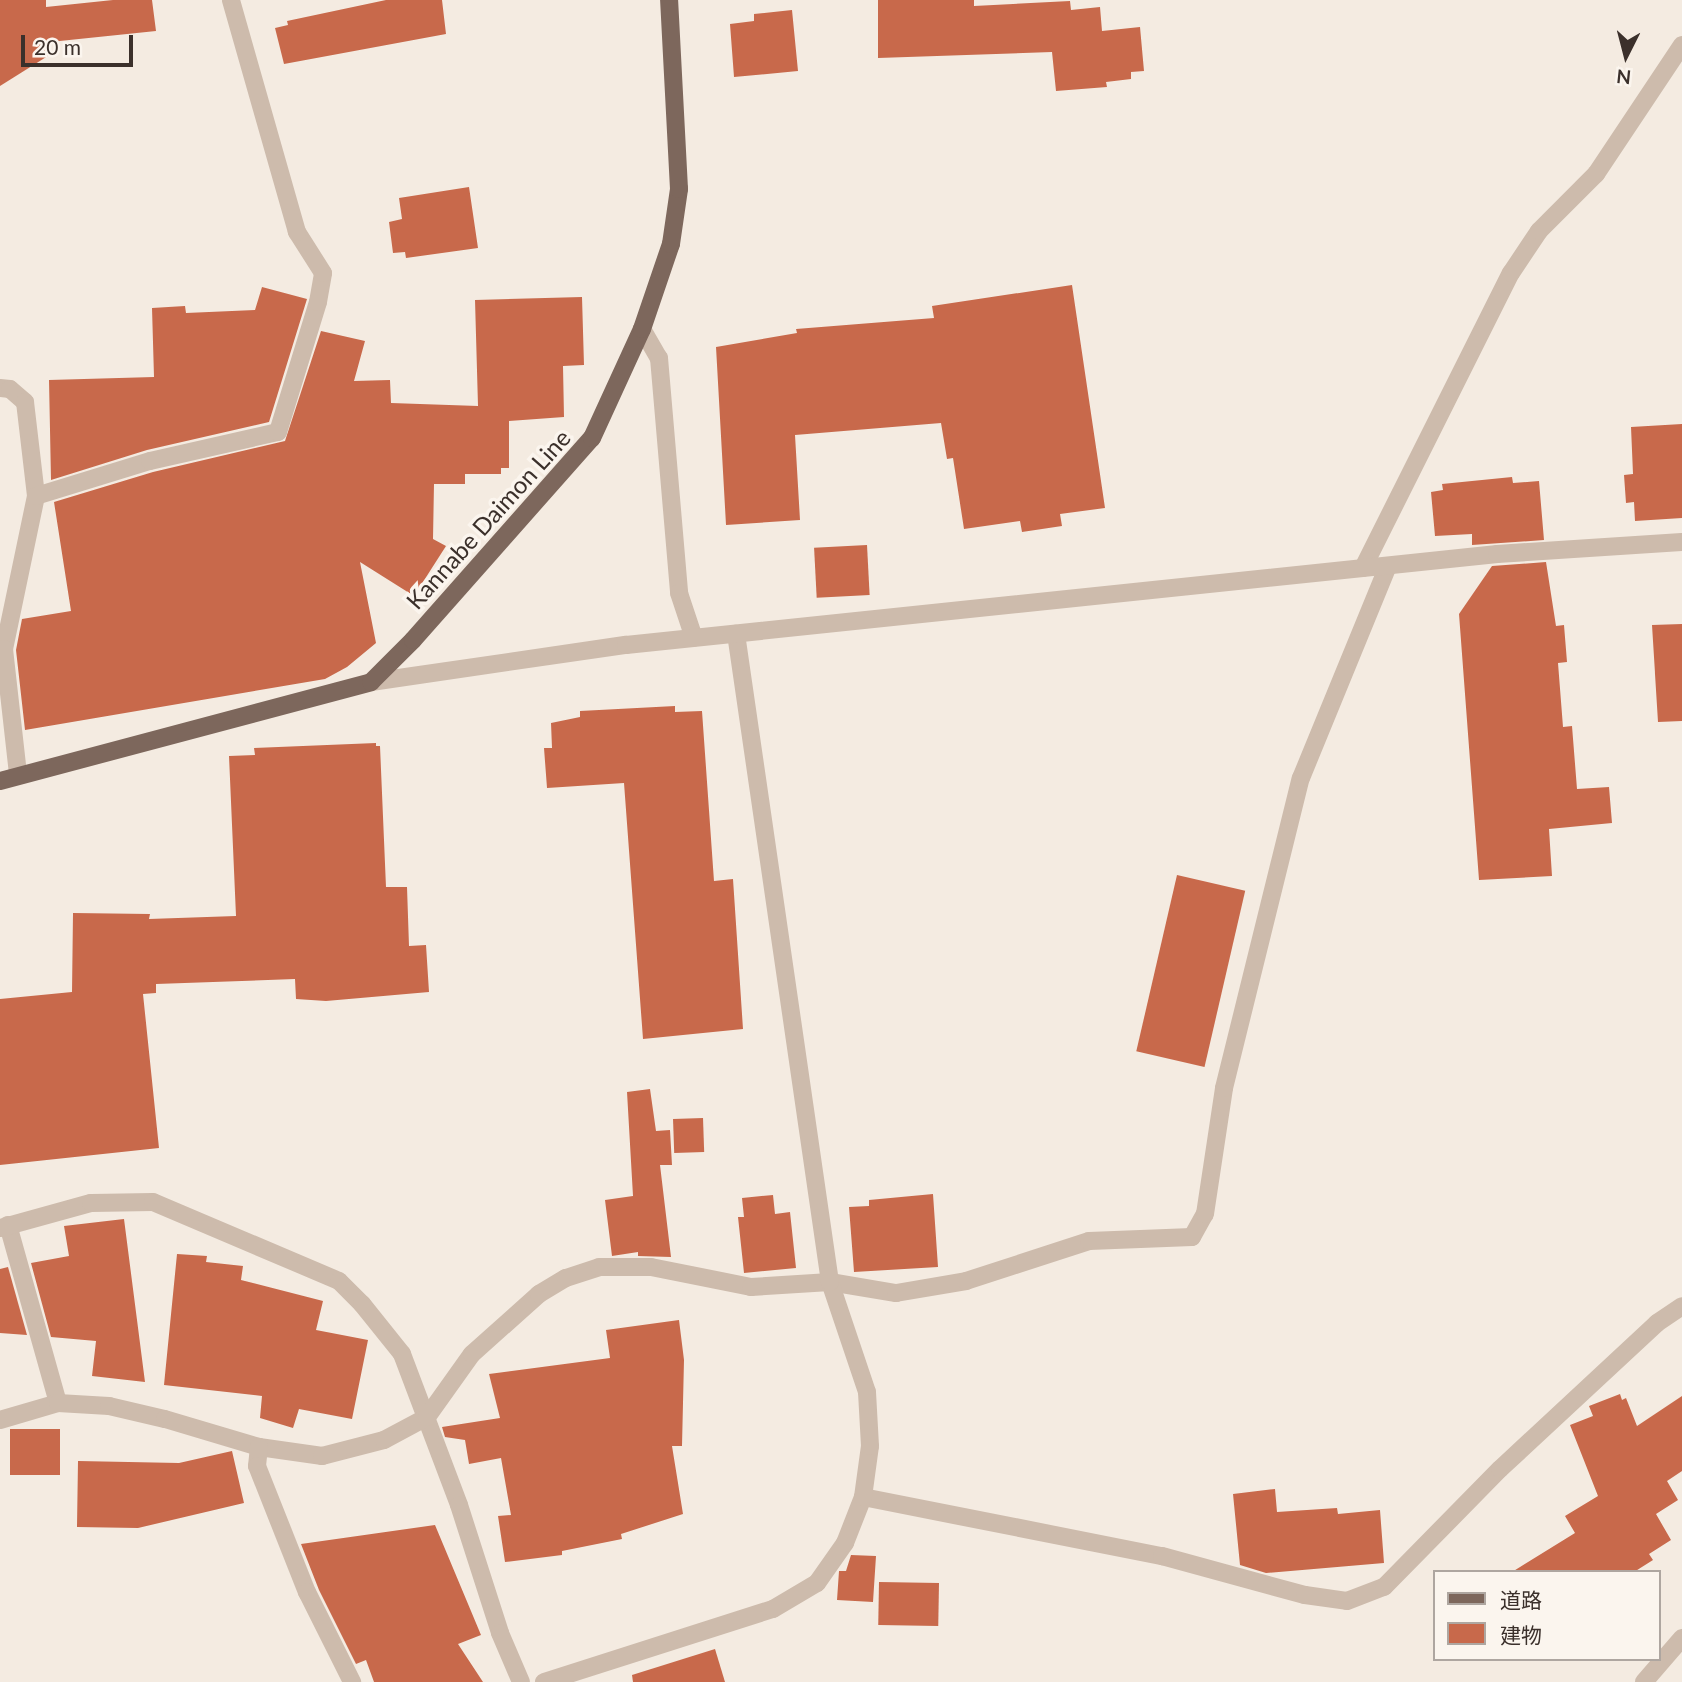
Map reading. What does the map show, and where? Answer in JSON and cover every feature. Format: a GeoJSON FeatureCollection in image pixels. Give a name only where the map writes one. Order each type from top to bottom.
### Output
{"type":"FeatureCollection","features":[{"type":"Feature","properties":{"kind":"main road","name":"Kannabe Daimon Line"},"geometry":{"type":"LineString","coordinates":[[0,781],[18,774],[123,749],[371,682],[413,640],[592,438],[642,329],[671,244],[679,189],[669,0]]}},
{"type":"Feature","properties":{"kind":"street"},"geometry":{"type":"LineString","coordinates":[[36,496],[138,464],[278,432],[318,302],[323,273],[297,232],[230,0]]}},
{"type":"Feature","properties":{"kind":"street"},"geometry":{"type":"LineString","coordinates":[[1363,568],[1511,272],[1539,231],[1596,174],[1682,46]]}},
{"type":"Feature","properties":{"kind":"street"},"geometry":{"type":"LineString","coordinates":[[642,329],[659,358],[679,593],[694,638]]}},
{"type":"Feature","properties":{"kind":"street"},"geometry":{"type":"LineString","coordinates":[[0,388],[10,389],[25,402],[36,496],[4,649],[18,774]]}},
{"type":"Feature","properties":{"kind":"street"},"geometry":{"type":"LineString","coordinates":[[371,682],[694,638],[1497,554],[1682,542]]}},
{"type":"Feature","properties":{"kind":"street"},"geometry":{"type":"LineString","coordinates":[[0,1420],[58,1404],[109,1406],[165,1419],[259,1447],[322,1456],[384,1440],[427,1416],[472,1354],[538,1294],[566,1279],[599,1267],[651,1267],[751,1287],[830,1282],[896,1293],[966,1282],[1089,1241],[1192,1237],[1205,1214],[1224,1088],[1301,778],[1388,566]]}},
{"type":"Feature","properties":{"kind":"street"},"geometry":{"type":"LineString","coordinates":[[544,1682],[773,1609],[817,1583],[845,1543],[863,1497],[870,1446],[867,1392],[830,1282],[736,634]]}},
{"type":"Feature","properties":{"kind":"street"},"geometry":{"type":"LineString","coordinates":[[58,1404],[4,1227],[91,1203],[153,1202],[339,1281],[362,1304],[402,1354],[427,1416],[500,1633],[522,1682]]}},
{"type":"Feature","properties":{"kind":"street"},"geometry":{"type":"LineString","coordinates":[[863,1497],[1162,1556],[1305,1595],[1347,1601],[1384,1587],[1500,1469],[1657,1323],[1682,1306]]}},
{"type":"Feature","properties":{"kind":"street"},"geometry":{"type":"LineString","coordinates":[[259,1447],[257,1466],[302,1580],[352,1682]]}},
{"type":"Feature","properties":{"kind":"street"},"geometry":{"type":"LineString","coordinates":[[1644,1682],[1682,1638]]}},
{"type":"Feature","properties":{"kind":"building"},"geometry":{"type":"Polygon","coordinates":[[[0,0],[46,0],[46,7],[113,0],[152,0],[156,31],[50,42],[51,54],[0,86],[0,0]]]}},
{"type":"Feature","properties":{"kind":"building"},"geometry":{"type":"Polygon","coordinates":[[[386,0],[442,0],[446,34],[284,64],[275,28],[288,25],[287,21],[386,0]]]}},
{"type":"Feature","properties":{"kind":"building"},"geometry":{"type":"Polygon","coordinates":[[[878,0],[974,0],[974,6],[1070,1],[1071,10],[1100,7],[1102,31],[1140,27],[1144,71],[1131,72],[1131,79],[1106,82],[1107,87],[1056,91],[1052,52],[878,58],[878,0]]]}},
{"type":"Feature","properties":{"kind":"building"},"geometry":{"type":"Polygon","coordinates":[[[792,10],[798,71],[734,77],[730,24],[754,21],[754,14],[792,10]]]}},
{"type":"Feature","properties":{"kind":"building"},"geometry":{"type":"Polygon","coordinates":[[[469,187],[478,248],[406,258],[405,252],[393,253],[389,222],[402,219],[399,198],[469,187]]]}},
{"type":"Feature","properties":{"kind":"building"},"geometry":{"type":"Polygon","coordinates":[[[1072,285],[1105,508],[1060,514],[1062,526],[1022,532],[1020,521],[964,529],[953,458],[947,459],[941,423],[795,435],[800,520],[726,525],[716,347],[797,333],[796,329],[934,318],[932,306],[1072,285]]]}},
{"type":"Feature","properties":{"kind":"building"},"geometry":{"type":"Polygon","coordinates":[[[262,287],[307,299],[269,422],[147,450],[51,480],[49,380],[154,377],[152,308],[185,306],[186,313],[255,310],[262,287]]]}},
{"type":"Feature","properties":{"kind":"building"},"geometry":{"type":"Polygon","coordinates":[[[582,297],[584,365],[563,366],[564,417],[509,421],[509,468],[501,468],[501,474],[465,474],[465,484],[434,484],[433,539],[446,546],[414,596],[360,562],[376,643],[347,667],[325,679],[25,730],[16,650],[22,619],[71,611],[54,502],[153,472],[285,441],[321,331],[365,341],[354,381],[390,380],[391,403],[478,406],[475,300],[582,297]]]}},
{"type":"Feature","properties":{"kind":"building"},"geometry":{"type":"Polygon","coordinates":[[[1682,424],[1682,518],[1635,521],[1634,502],[1626,503],[1624,475],[1633,474],[1631,427],[1682,424]]]}},
{"type":"Feature","properties":{"kind":"building"},"geometry":{"type":"Polygon","coordinates":[[[1512,477],[1513,483],[1539,481],[1544,540],[1472,545],[1472,534],[1435,536],[1431,492],[1443,490],[1442,484],[1512,477]]]}},
{"type":"Feature","properties":{"kind":"building"},"geometry":{"type":"Polygon","coordinates":[[[867,545],[870,595],[817,598],[814,548],[867,545]]]}},
{"type":"Feature","properties":{"kind":"building"},"geometry":{"type":"Polygon","coordinates":[[[1546,562],[1556,626],[1564,625],[1567,662],[1558,663],[1563,727],[1572,726],[1577,789],[1609,787],[1612,823],[1549,829],[1552,876],[1479,880],[1459,614],[1492,566],[1546,562]]]}},
{"type":"Feature","properties":{"kind":"building"},"geometry":{"type":"Polygon","coordinates":[[[1682,624],[1682,721],[1658,722],[1652,625],[1682,624]]]}},
{"type":"Feature","properties":{"kind":"building"},"geometry":{"type":"Polygon","coordinates":[[[675,706],[675,712],[702,711],[714,881],[733,879],[743,1029],[643,1039],[624,783],[547,788],[544,748],[552,748],[551,723],[580,717],[580,711],[675,706]]]}},
{"type":"Feature","properties":{"kind":"building"},"geometry":{"type":"Polygon","coordinates":[[[376,743],[376,746],[380,746],[386,887],[407,887],[409,946],[426,945],[429,992],[326,1001],[296,999],[295,979],[156,984],[156,993],[143,994],[159,1148],[0,1165],[0,999],[72,992],[73,913],[150,914],[149,919],[236,916],[229,756],[255,755],[254,748],[376,743]]]}},
{"type":"Feature","properties":{"kind":"building"},"geometry":{"type":"Polygon","coordinates":[[[1177,875],[1245,891],[1204,1067],[1136,1051],[1177,875]]]}},
{"type":"Feature","properties":{"kind":"building"},"geometry":{"type":"Polygon","coordinates":[[[650,1089],[656,1131],[670,1130],[672,1165],[660,1165],[671,1257],[638,1256],[638,1252],[612,1256],[605,1200],[633,1196],[627,1092],[650,1089]]]}},
{"type":"Feature","properties":{"kind":"building"},"geometry":{"type":"Polygon","coordinates":[[[703,1118],[704,1152],[674,1153],[673,1119],[703,1118]]]}},
{"type":"Feature","properties":{"kind":"building"},"geometry":{"type":"Polygon","coordinates":[[[933,1194],[938,1267],[854,1272],[849,1207],[869,1206],[869,1200],[933,1194]]]}},
{"type":"Feature","properties":{"kind":"building"},"geometry":{"type":"Polygon","coordinates":[[[773,1195],[775,1214],[790,1212],[796,1268],[744,1273],[738,1217],[744,1217],[742,1198],[773,1195]]]}},
{"type":"Feature","properties":{"kind":"building"},"geometry":{"type":"Polygon","coordinates":[[[124,1219],[145,1382],[92,1376],[96,1341],[51,1337],[31,1263],[69,1256],[64,1226],[124,1219]]]}},
{"type":"Feature","properties":{"kind":"building"},"geometry":{"type":"Polygon","coordinates":[[[177,1254],[207,1256],[206,1262],[243,1266],[241,1280],[323,1301],[316,1330],[368,1340],[352,1419],[299,1409],[293,1428],[260,1418],[262,1396],[164,1385],[177,1254]]]}},
{"type":"Feature","properties":{"kind":"building"},"geometry":{"type":"Polygon","coordinates":[[[8,1267],[27,1335],[0,1333],[0,1269],[8,1267]]]}},
{"type":"Feature","properties":{"kind":"building"},"geometry":{"type":"Polygon","coordinates":[[[679,1320],[684,1360],[682,1446],[672,1446],[683,1514],[621,1534],[622,1539],[562,1551],[562,1555],[505,1562],[498,1516],[511,1515],[501,1458],[469,1464],[465,1440],[445,1437],[442,1427],[500,1418],[489,1374],[610,1358],[606,1330],[679,1320]]]}},
{"type":"Feature","properties":{"kind":"building"},"geometry":{"type":"Polygon","coordinates":[[[1620,1394],[1622,1400],[1626,1398],[1637,1426],[1682,1396],[1682,1471],[1667,1481],[1678,1500],[1656,1514],[1671,1540],[1649,1554],[1653,1560],[1637,1570],[1515,1570],[1575,1533],[1565,1516],[1598,1496],[1570,1425],[1593,1416],[1589,1406],[1620,1394]]]}},
{"type":"Feature","properties":{"kind":"building"},"geometry":{"type":"Polygon","coordinates":[[[10,1429],[60,1429],[60,1475],[10,1475],[10,1429]]]}},
{"type":"Feature","properties":{"kind":"building"},"geometry":{"type":"Polygon","coordinates":[[[232,1451],[244,1503],[138,1528],[77,1527],[78,1461],[179,1463],[232,1451]]]}},
{"type":"Feature","properties":{"kind":"building"},"geometry":{"type":"Polygon","coordinates":[[[1275,1489],[1277,1512],[1337,1508],[1338,1514],[1380,1510],[1384,1563],[1266,1573],[1240,1565],[1233,1494],[1275,1489]]]}},
{"type":"Feature","properties":{"kind":"building"},"geometry":{"type":"Polygon","coordinates":[[[435,1525],[481,1635],[458,1644],[483,1682],[374,1682],[366,1660],[356,1664],[319,1590],[301,1544],[435,1525]]]}},
{"type":"Feature","properties":{"kind":"building"},"geometry":{"type":"Polygon","coordinates":[[[851,1555],[876,1556],[873,1602],[837,1600],[839,1571],[846,1571],[851,1555]]]}},
{"type":"Feature","properties":{"kind":"building"},"geometry":{"type":"Polygon","coordinates":[[[879,1582],[939,1583],[938,1626],[878,1625],[879,1582]]]}},
{"type":"Feature","properties":{"kind":"building"},"geometry":{"type":"Polygon","coordinates":[[[715,1649],[725,1682],[633,1682],[632,1675],[715,1649]]]}}]}
